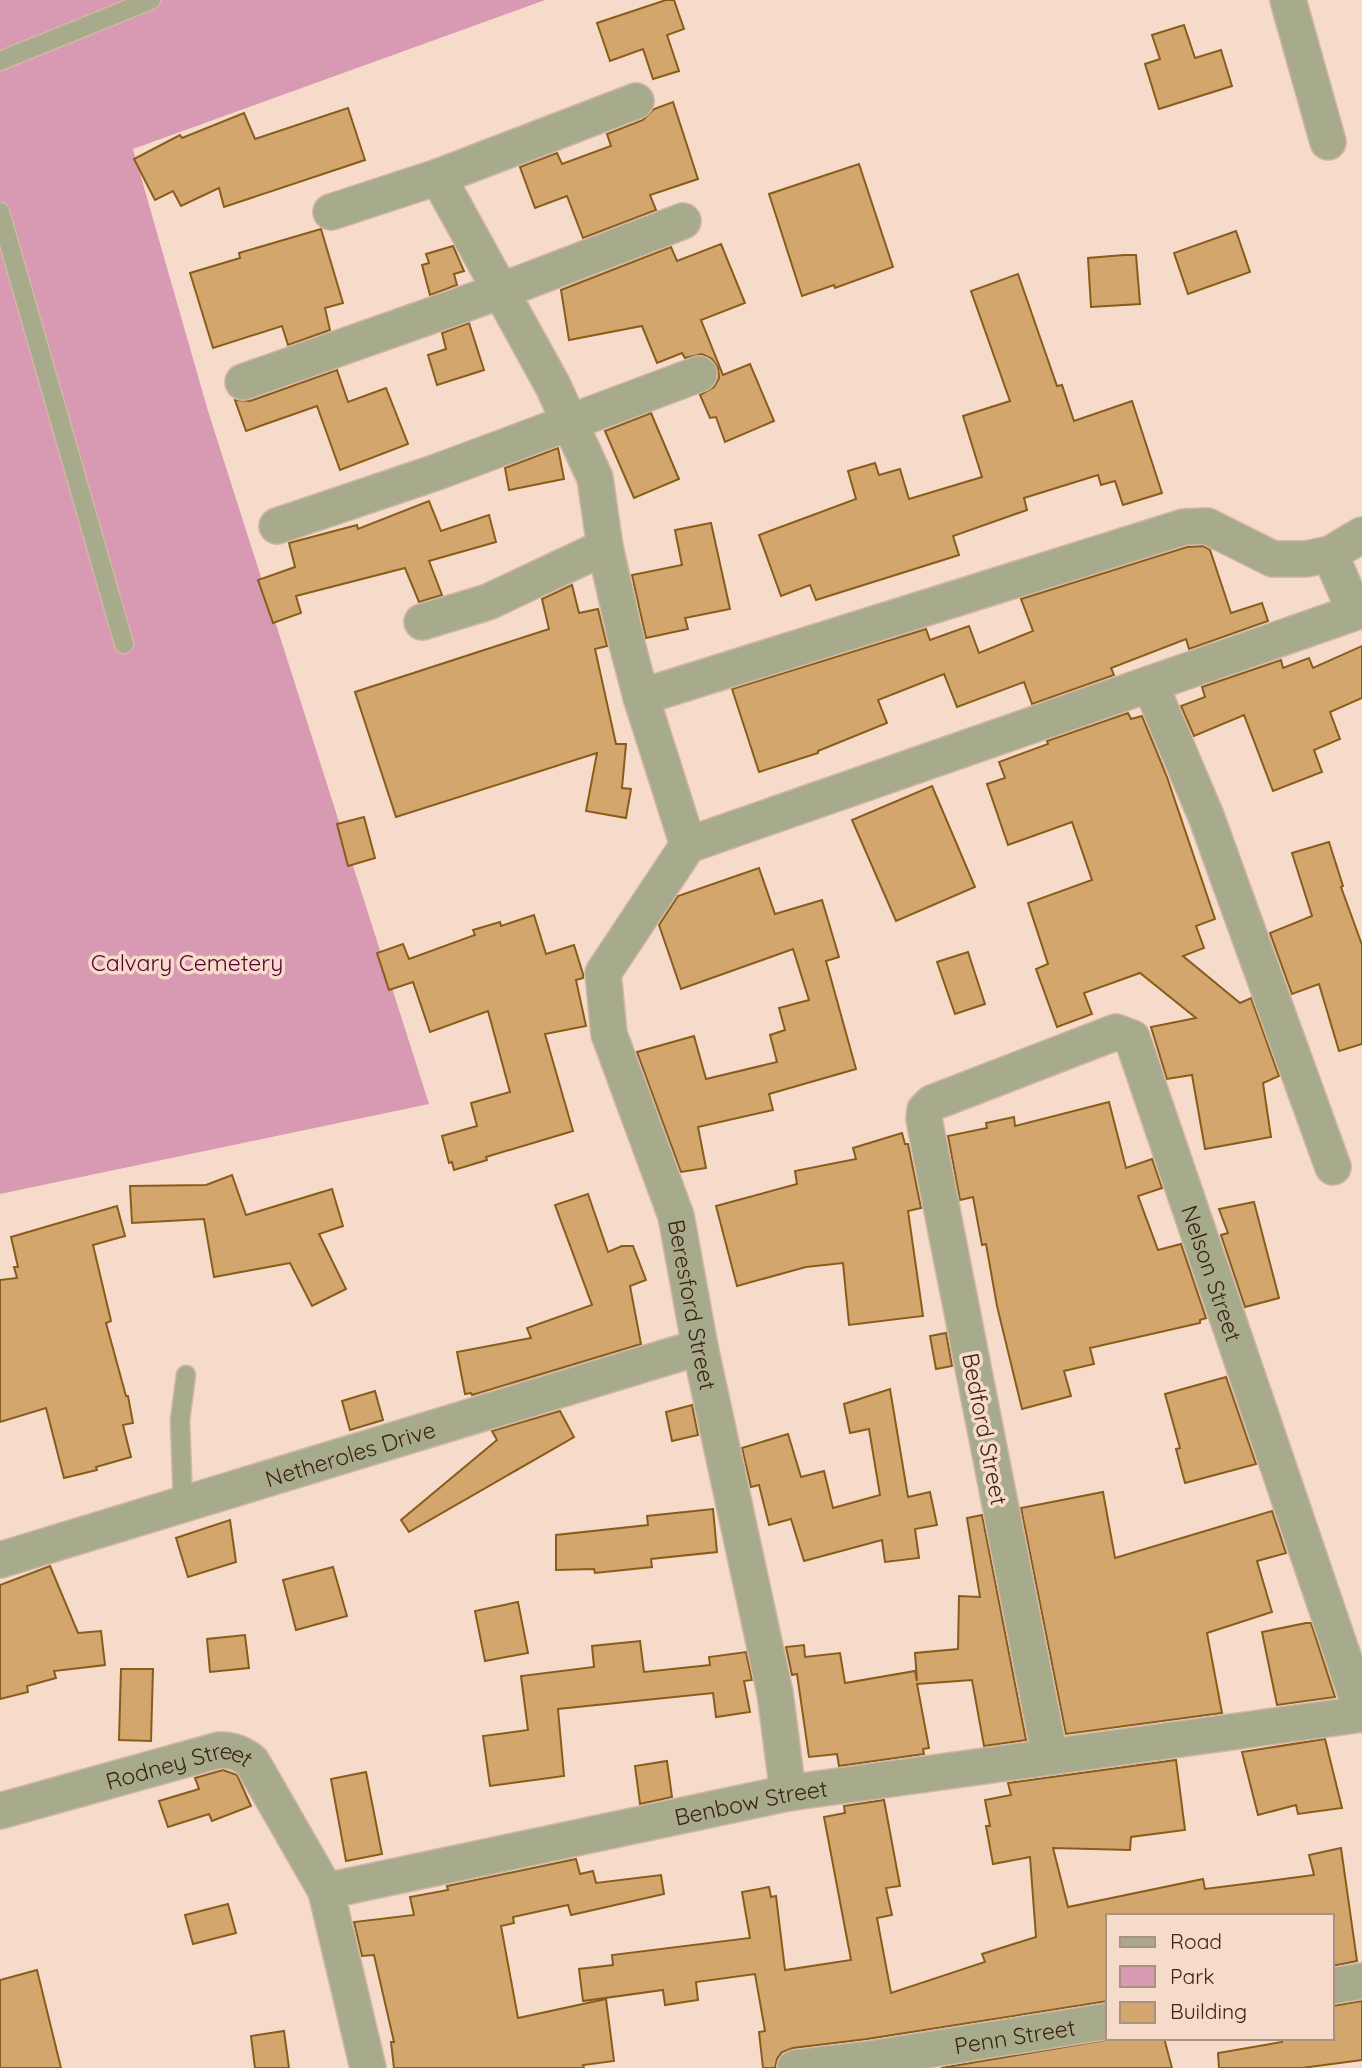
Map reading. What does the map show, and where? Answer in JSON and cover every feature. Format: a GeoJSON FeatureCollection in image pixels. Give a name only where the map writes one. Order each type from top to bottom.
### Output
{"type":"FeatureCollection","features":[{"type":"Feature","properties":{"kind":"street"},"geometry":{"type":"LineString","coordinates":[[1288,0],[1328,142]]}},
{"type":"Feature","properties":{"kind":"street"},"geometry":{"type":"LineString","coordinates":[[331,212],[438,177],[636,101]]}},
{"type":"Feature","properties":{"kind":"street"},"geometry":{"type":"LineString","coordinates":[[438,177],[501,290],[569,421],[595,478],[605,547],[641,697],[688,845],[1358,611],[1330,554]]}},
{"type":"Feature","properties":{"kind":"street"},"geometry":{"type":"LineString","coordinates":[[243,382],[501,290],[683,221]]}},
{"type":"Feature","properties":{"kind":"street"},"geometry":{"type":"LineString","coordinates":[[276,526],[437,472],[699,374]]}},
{"type":"Feature","properties":{"kind":"street"},"geometry":{"type":"LineString","coordinates":[[641,697],[1184,527],[1207,526],[1273,559],[1306,559],[1330,554],[1362,535]]}},
{"type":"Feature","properties":{"kind":"street"},"geometry":{"type":"LineString","coordinates":[[422,622],[488,602],[605,547]]}},
{"type":"Feature","properties":{"kind":"street"},"geometry":{"type":"LineString","coordinates":[[1150,684],[1206,816],[1333,1167]]}},
{"type":"Feature","properties":{"kind":"street","name":"Beresford Street"},"geometry":{"type":"LineString","coordinates":[[688,845],[603,972],[609,1034],[676,1216],[700,1347],[775,1693],[788,1793]]}},
{"type":"Feature","properties":{"kind":"street","name":"Nelson Street"},"geometry":{"type":"LineString","coordinates":[[932,1103],[1116,1032],[1132,1038],[1362,1713]]}},
{"type":"Feature","properties":{"kind":"street","name":"Bedford Street"},"geometry":{"type":"LineString","coordinates":[[932,1103],[925,1110],[924,1119],[1050,1757]]}},
{"type":"Feature","properties":{"kind":"street","name":"Netheroles Drive"},"geometry":{"type":"LineString","coordinates":[[0,1560],[700,1347]]}},
{"type":"Feature","properties":{"kind":"street","name":"Benbow Street"},"geometry":{"type":"LineString","coordinates":[[326,1891],[788,1793],[1362,1713]]}},
{"type":"Feature","properties":{"kind":"street","name":"Rodney Street"},"geometry":{"type":"LineString","coordinates":[[0,1811],[219,1750],[231,1750],[252,1762],[326,1891]]}},
{"type":"Feature","properties":{"kind":"street"},"geometry":{"type":"LineString","coordinates":[[326,1891],[368,2068]]}},
{"type":"Feature","properties":{"kind":"street"},"geometry":{"type":"LineString","coordinates":[[1334,1986],[1362,1981]]}},
{"type":"Feature","properties":{"kind":"street","name":"Penn Street"},"geometry":{"type":"LineString","coordinates":[[796,2068],[834,2065],[1106,2021]]}},
{"type":"Feature","properties":{"kind":"lane"},"geometry":{"type":"LineString","coordinates":[[0,61],[151,0]]}},
{"type":"Feature","properties":{"kind":"lane"},"geometry":{"type":"LineString","coordinates":[[0,212],[124,644]]}},
{"type":"Feature","properties":{"kind":"lane"},"geometry":{"type":"LineString","coordinates":[[183,1505],[180,1420],[186,1376]]}},
{"type":"Feature","properties":{"kind":"green space","name":"Calvary Cemetery"},"geometry":{"type":"Polygon","coordinates":[[[0,0],[545,0],[133,149],[208,411],[429,1104],[0,1194],[0,0]]]}},
{"type":"Feature","properties":{"kind":"building"},"geometry":{"type":"Polygon","coordinates":[[[666,0],[674,0],[684,29],[667,35],[679,71],[653,79],[643,49],[610,61],[597,23],[666,0]]]}},
{"type":"Feature","properties":{"kind":"building"},"geometry":{"type":"Polygon","coordinates":[[[1184,25],[1195,58],[1221,50],[1232,86],[1159,109],[1145,64],[1160,59],[1152,35],[1184,25]]]}},
{"type":"Feature","properties":{"kind":"building"},"geometry":{"type":"Polygon","coordinates":[[[673,102],[698,179],[650,195],[656,210],[583,238],[567,196],[535,208],[520,167],[557,153],[562,164],[611,146],[607,134],[643,120],[654,109],[673,102]]]}},
{"type":"Feature","properties":{"kind":"building"},"geometry":{"type":"Polygon","coordinates":[[[348,108],[365,160],[224,207],[219,188],[181,206],[173,191],[155,200],[134,159],[180,135],[182,138],[244,113],[255,139],[348,108]]]}},
{"type":"Feature","properties":{"kind":"building"},"geometry":{"type":"Polygon","coordinates":[[[859,164],[893,267],[835,288],[834,285],[802,296],[769,194],[859,164]]]}},
{"type":"Feature","properties":{"kind":"building"},"geometry":{"type":"Polygon","coordinates":[[[321,229],[343,303],[325,308],[330,330],[288,345],[282,326],[213,348],[190,273],[240,258],[239,253],[321,229]]]}},
{"type":"Feature","properties":{"kind":"building"},"geometry":{"type":"Polygon","coordinates":[[[1236,231],[1250,272],[1188,294],[1174,253],[1236,231]]]}},
{"type":"Feature","properties":{"kind":"building"},"geometry":{"type":"Polygon","coordinates":[[[721,244],[745,303],[701,320],[723,375],[750,364],[774,421],[725,442],[716,417],[710,418],[700,395],[714,387],[719,378],[718,368],[712,359],[702,354],[685,358],[682,353],[657,363],[642,326],[569,340],[561,290],[671,247],[677,261],[721,244]]]}},
{"type":"Feature","properties":{"kind":"building"},"geometry":{"type":"Polygon","coordinates":[[[453,246],[464,271],[454,274],[457,285],[430,295],[422,265],[429,263],[426,254],[453,246]]]}},
{"type":"Feature","properties":{"kind":"building"},"geometry":{"type":"Polygon","coordinates":[[[1136,255],[1140,304],[1091,307],[1088,258],[1136,255]]]}},
{"type":"Feature","properties":{"kind":"building"},"geometry":{"type":"Polygon","coordinates":[[[1018,274],[1057,386],[1062,385],[1074,421],[1132,401],[1162,493],[1123,505],[1115,481],[1101,485],[1098,475],[1024,498],[1027,510],[953,536],[959,555],[816,600],[810,585],[781,596],[759,535],[856,499],[848,471],[875,463],[879,475],[900,469],[909,499],[982,477],[963,416],[1010,401],[971,291],[1018,274]]]}},
{"type":"Feature","properties":{"kind":"building"},"geometry":{"type":"Polygon","coordinates":[[[469,323],[484,370],[437,385],[428,355],[446,349],[442,333],[469,323]]]}},
{"type":"Feature","properties":{"kind":"building"},"geometry":{"type":"Polygon","coordinates":[[[337,370],[348,402],[386,388],[408,444],[340,470],[317,406],[246,431],[235,400],[250,401],[337,370]]]}},
{"type":"Feature","properties":{"kind":"building"},"geometry":{"type":"Polygon","coordinates":[[[651,413],[679,479],[634,498],[605,431],[651,413]]]}},
{"type":"Feature","properties":{"kind":"building"},"geometry":{"type":"Polygon","coordinates":[[[558,448],[564,479],[509,490],[505,468],[558,448]]]}},
{"type":"Feature","properties":{"kind":"building"},"geometry":{"type":"Polygon","coordinates":[[[429,501],[441,531],[489,515],[496,542],[429,561],[442,595],[419,602],[405,568],[296,596],[301,613],[273,623],[258,580],[295,567],[289,543],[357,525],[358,529],[429,501]]]}},
{"type":"Feature","properties":{"kind":"building"},"geometry":{"type":"Polygon","coordinates":[[[711,523],[730,609],[685,618],[688,629],[646,638],[632,575],[682,565],[675,530],[711,523]]]}},
{"type":"Feature","properties":{"kind":"building"},"geometry":{"type":"Polygon","coordinates":[[[1203,546],[1210,550],[1231,613],[1262,603],[1268,621],[1189,649],[1186,639],[1111,668],[1114,675],[1032,704],[1024,682],[957,707],[944,674],[878,700],[887,723],[818,753],[759,772],[732,689],[926,629],[930,640],[969,626],[979,653],[1033,631],[1021,599],[1187,547],[1203,546]]]}},
{"type":"Feature","properties":{"kind":"building"},"geometry":{"type":"Polygon","coordinates":[[[572,585],[579,613],[598,609],[607,646],[595,649],[616,744],[626,744],[622,788],[631,789],[626,818],[586,811],[597,753],[396,817],[355,692],[549,629],[542,599],[572,585]]]}},
{"type":"Feature","properties":{"kind":"building"},"geometry":{"type":"Polygon","coordinates":[[[1362,646],[1362,698],[1330,712],[1340,739],[1314,750],[1322,772],[1273,791],[1244,715],[1194,736],[1181,706],[1205,697],[1202,687],[1281,660],[1283,668],[1309,658],[1313,668],[1362,646]]]}},
{"type":"Feature","properties":{"kind":"building"},"geometry":{"type":"Polygon","coordinates":[[[1128,713],[1131,719],[1142,716],[1167,777],[1215,919],[1196,926],[1204,948],[1183,956],[1240,1003],[1251,998],[1279,1076],[1263,1083],[1271,1137],[1205,1149],[1192,1075],[1167,1079],[1151,1027],[1196,1018],[1140,973],[1084,993],[1092,1014],[1057,1027],[1036,969],[1048,964],[1028,903],[1092,880],[1072,822],[1008,845],[987,784],[1005,778],[999,762],[1048,744],[1047,741],[1128,713]]]}},
{"type":"Feature","properties":{"kind":"building"},"geometry":{"type":"Polygon","coordinates":[[[932,786],[975,887],[896,921],[852,820],[932,786]]]}},
{"type":"Feature","properties":{"kind":"building"},"geometry":{"type":"Polygon","coordinates":[[[364,817],[375,858],[348,866],[337,824],[364,817]]]}},
{"type":"Feature","properties":{"kind":"building"},"geometry":{"type":"Polygon","coordinates":[[[1329,842],[1343,886],[1341,887],[1362,945],[1362,1044],[1339,1051],[1319,984],[1292,994],[1270,933],[1312,916],[1292,853],[1329,842]]]}},
{"type":"Feature","properties":{"kind":"building"},"geometry":{"type":"Polygon","coordinates":[[[759,868],[775,914],[822,900],[839,957],[826,961],[856,1069],[769,1094],[773,1110],[698,1127],[706,1168],[681,1172],[637,1052],[694,1036],[706,1079],[777,1062],[770,1035],[785,1030],[779,1008],[809,1000],[793,949],[681,989],[659,925],[678,896],[759,868]]]}},
{"type":"Feature","properties":{"kind":"building"},"geometry":{"type":"Polygon","coordinates":[[[534,915],[546,954],[574,945],[583,974],[583,978],[576,980],[586,1026],[545,1034],[573,1131],[486,1157],[487,1160],[454,1170],[452,1162],[449,1163],[442,1136],[477,1126],[471,1103],[510,1092],[488,1011],[430,1032],[413,982],[389,990],[377,953],[403,944],[409,959],[475,935],[473,930],[500,922],[501,926],[534,915]]]}},
{"type":"Feature","properties":{"kind":"building"},"geometry":{"type":"Polygon","coordinates":[[[968,952],[985,1004],[955,1014],[937,962],[968,952]]]}},
{"type":"Feature","properties":{"kind":"building"},"geometry":{"type":"Polygon","coordinates":[[[1109,1102],[1126,1168],[1152,1159],[1162,1188],[1138,1196],[1158,1250],[1181,1244],[1206,1318],[1200,1320],[1200,1323],[1090,1348],[1094,1364],[1064,1371],[1071,1396],[1022,1409],[997,1306],[986,1244],[982,1245],[973,1197],[960,1200],[948,1136],[987,1128],[986,1123],[1014,1117],[1015,1126],[1109,1102]]]}},
{"type":"Feature","properties":{"kind":"building"},"geometry":{"type":"Polygon","coordinates":[[[902,1133],[905,1144],[908,1144],[921,1208],[908,1211],[923,1316],[849,1325],[843,1263],[806,1267],[737,1286],[716,1206],[797,1184],[795,1171],[856,1159],[853,1148],[902,1133]]]}},
{"type":"Feature","properties":{"kind":"building"},"geometry":{"type":"Polygon","coordinates":[[[232,1175],[246,1215],[332,1189],[343,1226],[319,1234],[346,1289],[312,1306],[290,1263],[214,1277],[204,1219],[132,1223],[130,1186],[206,1185],[232,1175]]]}},
{"type":"Feature","properties":{"kind":"building"},"geometry":{"type":"Polygon","coordinates":[[[588,1194],[608,1252],[622,1246],[633,1246],[646,1280],[630,1286],[641,1344],[472,1395],[465,1394],[457,1352],[531,1338],[527,1328],[592,1305],[555,1205],[588,1194]]]}},
{"type":"Feature","properties":{"kind":"building"},"geometry":{"type":"Polygon","coordinates":[[[1254,1202],[1279,1298],[1245,1307],[1221,1235],[1228,1233],[1219,1209],[1254,1202]]]}},
{"type":"Feature","properties":{"kind":"building"},"geometry":{"type":"Polygon","coordinates":[[[117,1206],[125,1236],[93,1245],[111,1321],[106,1323],[128,1396],[133,1423],[123,1425],[131,1457],[96,1467],[97,1470],[64,1478],[46,1408],[0,1422],[0,1280],[17,1278],[14,1267],[18,1267],[11,1237],[117,1206]]]}},
{"type":"Feature","properties":{"kind":"building"},"geometry":{"type":"Polygon","coordinates":[[[946,1333],[952,1366],[936,1369],[930,1336],[946,1333]]]}},
{"type":"Feature","properties":{"kind":"building"},"geometry":{"type":"Polygon","coordinates":[[[1226,1377],[1256,1464],[1185,1483],[1176,1449],[1180,1448],[1165,1394],[1226,1377]]]}},
{"type":"Feature","properties":{"kind":"building"},"geometry":{"type":"Polygon","coordinates":[[[890,1389],[908,1497],[930,1492],[937,1525],[915,1529],[919,1558],[885,1562],[882,1540],[804,1561],[791,1519],[769,1525],[759,1485],[751,1487],[742,1448],[788,1434],[801,1477],[824,1471],[833,1508],[880,1495],[869,1429],[850,1433],[844,1404],[890,1389]]]}},
{"type":"Feature","properties":{"kind":"building"},"geometry":{"type":"Polygon","coordinates":[[[375,1391],[383,1420],[350,1430],[342,1401],[375,1391]]]}},
{"type":"Feature","properties":{"kind":"building"},"geometry":{"type":"Polygon","coordinates":[[[692,1405],[698,1435],[672,1441],[666,1412],[692,1405]]]}},
{"type":"Feature","properties":{"kind":"building"},"geometry":{"type":"Polygon","coordinates":[[[560,1411],[574,1437],[409,1532],[401,1520],[497,1440],[492,1431],[560,1411]]]}},
{"type":"Feature","properties":{"kind":"building"},"geometry":{"type":"Polygon","coordinates":[[[1103,1492],[1115,1558],[1272,1511],[1286,1553],[1257,1561],[1272,1612],[1207,1633],[1222,1713],[1066,1734],[1021,1508],[1103,1492]]]}},
{"type":"Feature","properties":{"kind":"building"},"geometry":{"type":"Polygon","coordinates":[[[713,1509],[717,1552],[651,1559],[652,1567],[595,1573],[594,1569],[556,1570],[556,1535],[648,1525],[647,1516],[713,1509]]]}},
{"type":"Feature","properties":{"kind":"building"},"geometry":{"type":"Polygon","coordinates":[[[982,1515],[1026,1740],[984,1746],[972,1680],[917,1684],[929,1748],[923,1749],[924,1754],[839,1766],[837,1754],[809,1757],[797,1674],[792,1675],[786,1647],[804,1645],[805,1657],[840,1653],[845,1683],[915,1671],[917,1681],[915,1653],[958,1649],[959,1596],[980,1597],[967,1518],[982,1515]]]}},
{"type":"Feature","properties":{"kind":"building"},"geometry":{"type":"Polygon","coordinates":[[[230,1520],[236,1562],[188,1577],[176,1538],[230,1520]]]}},
{"type":"Feature","properties":{"kind":"building"},"geometry":{"type":"Polygon","coordinates":[[[50,1566],[78,1633],[101,1631],[105,1665],[54,1671],[56,1678],[27,1686],[28,1692],[0,1699],[0,1585],[50,1566]]]}},
{"type":"Feature","properties":{"kind":"building"},"geometry":{"type":"Polygon","coordinates":[[[333,1567],[347,1616],[296,1630],[283,1580],[333,1567]]]}},
{"type":"Feature","properties":{"kind":"building"},"geometry":{"type":"Polygon","coordinates":[[[518,1602],[528,1653],[485,1661],[475,1611],[518,1602]]]}},
{"type":"Feature","properties":{"kind":"building"},"geometry":{"type":"Polygon","coordinates":[[[1311,1623],[1335,1697],[1277,1705],[1262,1632],[1311,1623]]]}},
{"type":"Feature","properties":{"kind":"building"},"geometry":{"type":"Polygon","coordinates":[[[245,1635],[249,1668],[210,1672],[207,1639],[245,1635]]]}},
{"type":"Feature","properties":{"kind":"building"},"geometry":{"type":"Polygon","coordinates":[[[640,1641],[644,1672],[710,1665],[709,1657],[746,1652],[752,1680],[744,1681],[750,1712],[716,1717],[713,1693],[558,1709],[564,1776],[490,1786],[483,1736],[528,1730],[521,1676],[594,1667],[592,1646],[640,1641]]]}},
{"type":"Feature","properties":{"kind":"building"},"geometry":{"type":"Polygon","coordinates":[[[121,1669],[153,1669],[151,1741],[119,1740],[121,1669]]]}},
{"type":"Feature","properties":{"kind":"building"},"geometry":{"type":"Polygon","coordinates":[[[1325,1739],[1342,1808],[1298,1814],[1296,1805],[1258,1815],[1242,1752],[1325,1739]]]}},
{"type":"Feature","properties":{"kind":"building"},"geometry":{"type":"Polygon","coordinates":[[[1176,1760],[1185,1830],[1131,1837],[1130,1850],[1053,1848],[1068,1907],[1203,1879],[1205,1889],[1314,1875],[1309,1855],[1341,1848],[1357,1961],[1334,1966],[1334,1914],[1106,1914],[1106,2001],[793,2048],[782,2052],[775,2068],[763,2068],[759,2032],[765,2031],[755,1974],[696,1982],[698,2000],[665,2005],[663,1990],[583,2001],[579,1969],[613,1965],[612,1955],[750,1938],[742,1892],[769,1887],[771,1897],[776,1896],[785,1970],[851,1960],[824,1817],[845,1813],[844,1806],[884,1800],[900,1886],[886,1888],[892,1915],[877,1918],[891,1993],[985,1962],[982,1954],[1036,1937],[1030,1857],[993,1864],[986,1826],[990,1826],[985,1800],[1011,1795],[1008,1783],[1176,1760]]]}},
{"type":"Feature","properties":{"kind":"building"},"geometry":{"type":"Polygon","coordinates":[[[667,1761],[672,1797],[640,1804],[635,1766],[667,1761]]]}},
{"type":"Feature","properties":{"kind":"building"},"geometry":{"type":"Polygon","coordinates":[[[223,1770],[237,1775],[251,1806],[212,1821],[209,1814],[168,1827],[159,1801],[199,1789],[195,1778],[223,1770]]]}},
{"type":"Feature","properties":{"kind":"building"},"geometry":{"type":"Polygon","coordinates":[[[366,1772],[382,1854],[346,1861],[331,1779],[366,1772]]]}},
{"type":"Feature","properties":{"kind":"building"},"geometry":{"type":"Polygon","coordinates":[[[576,1859],[580,1874],[593,1871],[596,1883],[661,1875],[664,1894],[571,1915],[568,1905],[513,1917],[514,1923],[501,1926],[518,2018],[606,1999],[614,2061],[583,2065],[584,2068],[394,2068],[391,2042],[394,2042],[374,1955],[362,1956],[354,1922],[414,1915],[410,1897],[448,1890],[447,1886],[576,1859]]]}},
{"type":"Feature","properties":{"kind":"building"},"geometry":{"type":"Polygon","coordinates":[[[228,1904],[236,1933],[193,1944],[185,1915],[228,1904]]]}},
{"type":"Feature","properties":{"kind":"building"},"geometry":{"type":"Polygon","coordinates":[[[37,1970],[61,2068],[0,2068],[0,1980],[37,1970]]]}},
{"type":"Feature","properties":{"kind":"building"},"geometry":{"type":"Polygon","coordinates":[[[1362,2001],[1362,2060],[1302,2068],[1219,2068],[1218,2053],[1282,2040],[1334,2040],[1334,2006],[1362,2001]]]}},
{"type":"Feature","properties":{"kind":"building"},"geometry":{"type":"Polygon","coordinates":[[[284,2031],[289,2068],[255,2068],[251,2036],[284,2031]]]}},
{"type":"Feature","properties":{"kind":"building"},"geometry":{"type":"Polygon","coordinates":[[[1106,2040],[1165,2040],[1172,2068],[941,2068],[1106,2040]]]}}]}
